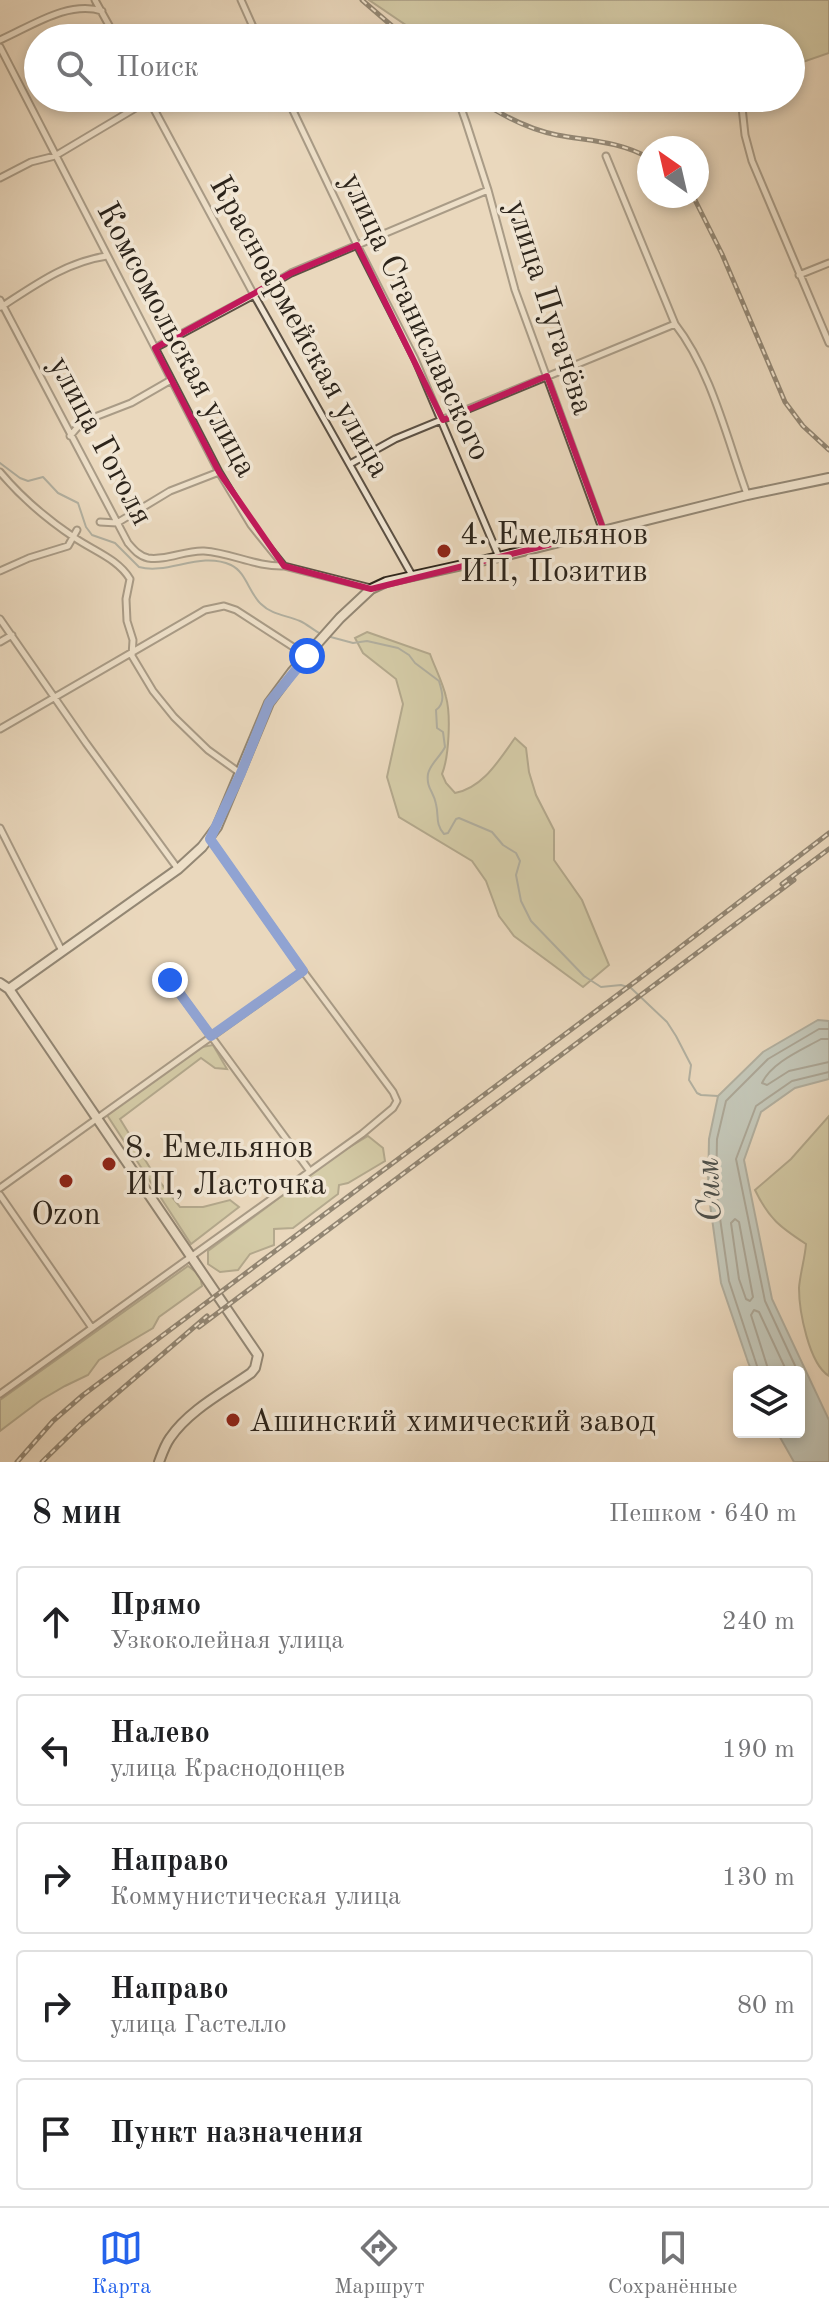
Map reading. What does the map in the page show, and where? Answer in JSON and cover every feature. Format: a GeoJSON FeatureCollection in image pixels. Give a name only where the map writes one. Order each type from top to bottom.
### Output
{"type":"FeatureCollection","features":[{"type":"Feature","properties":{"kind":"street"},"geometry":{"type":"LineString","coordinates":[[95,0],[109,24]]}},
{"type":"Feature","properties":{"kind":"street"},"geometry":{"type":"LineString","coordinates":[[241,0],[252,24]]}},
{"type":"Feature","properties":{"kind":"street"},"geometry":{"type":"LineString","coordinates":[[35,24],[76,9],[102,11]]}},
{"type":"Feature","properties":{"kind":"street"},"geometry":{"type":"LineString","coordinates":[[0,40],[24,29]]}},
{"type":"Feature","properties":{"kind":"street","name":"Комсомольская улица"},"geometry":{"type":"LineString","coordinates":[[0,47],[24,95]]}},
{"type":"Feature","properties":{"kind":"street","name":"Комсомольская улица"},"geometry":{"type":"LineString","coordinates":[[33,112],[219,472],[251,525],[284,566]]}},
{"type":"Feature","properties":{"kind":"street"},"geometry":{"type":"LineString","coordinates":[[0,178],[31,162],[55,156],[127,112]]}},
{"type":"Feature","properties":{"kind":"street","name":"Красноармейская улица"},"geometry":{"type":"LineString","coordinates":[[155,112],[413,578]]}},
{"type":"Feature","properties":{"kind":"street","name":"улица Станиславского"},"geometry":{"type":"LineString","coordinates":[[294,112],[415,359],[499,557]]}},
{"type":"Feature","properties":{"kind":"street","name":"улица Пугачёва"},"geometry":{"type":"LineString","coordinates":[[462,112],[488,190],[515,290],[604,531]]}},
{"type":"Feature","properties":{"kind":"street"},"geometry":{"type":"LineString","coordinates":[[743,112],[752,161],[829,343]]}},
{"type":"Feature","properties":{"kind":"street"},"geometry":{"type":"LineString","coordinates":[[606,156],[675,324],[687,339],[707,381],[747,495]]}},
{"type":"Feature","properties":{"kind":"street"},"geometry":{"type":"LineString","coordinates":[[155,348],[291,273],[488,190]]}},
{"type":"Feature","properties":{"kind":"street"},"geometry":{"type":"LineString","coordinates":[[1,304],[61,270],[91,258],[107,256]]}},
{"type":"Feature","properties":{"kind":"street"},"geometry":{"type":"LineString","coordinates":[[799,275],[829,263]]}},
{"type":"Feature","properties":{"kind":"street","name":"улица Гоголя"},"geometry":{"type":"LineString","coordinates":[[1,304],[117,523],[136,552],[145,557],[166,558],[200,551],[225,554],[270,567],[284,566]]}},
{"type":"Feature","properties":{"kind":"street"},"geometry":{"type":"LineString","coordinates":[[350,464],[395,439],[675,324]]}},
{"type":"Feature","properties":{"kind":"street"},"geometry":{"type":"LineString","coordinates":[[70,436],[82,422],[131,403],[171,380]]}},
{"type":"Feature","properties":{"kind":"street"},"geometry":{"type":"LineString","coordinates":[[0,472],[15,490],[73,536],[124,569],[130,579],[126,599],[127,621],[133,640],[131,651],[153,691],[208,750],[241,773]]}},
{"type":"Feature","properties":{"kind":"street"},"geometry":{"type":"LineString","coordinates":[[100,522],[117,523],[170,491],[219,472]]}},
{"type":"Feature","properties":{"kind":"street"},"geometry":{"type":"LineString","coordinates":[[0,995],[178,869],[210,839],[269,703],[320,640],[371,589],[386,582],[829,478]]}},
{"type":"Feature","properties":{"kind":"street"},"geometry":{"type":"LineString","coordinates":[[0,571],[68,546],[77,530]]}},
{"type":"Feature","properties":{"kind":"street"},"geometry":{"type":"LineString","coordinates":[[284,566],[371,589]]}},
{"type":"Feature","properties":{"kind":"street"},"geometry":{"type":"LineString","coordinates":[[0,729],[205,610],[224,606],[236,610],[307,656]]}},
{"type":"Feature","properties":{"kind":"street"},"geometry":{"type":"LineString","coordinates":[[0,619],[178,869]]}},
{"type":"Feature","properties":{"kind":"street"},"geometry":{"type":"LineString","coordinates":[[0,642],[12,635]]}},
{"type":"Feature","properties":{"kind":"street"},"geometry":{"type":"LineString","coordinates":[[0,828],[62,951]]}},
{"type":"Feature","properties":{"kind":"street"},"geometry":{"type":"LineString","coordinates":[[0,1394],[362,1134],[397,1101],[210,839]]}},
{"type":"Feature","properties":{"kind":"street"},"geometry":{"type":"LineString","coordinates":[[0,1188],[303,971]]}},
{"type":"Feature","properties":{"kind":"street"},"geometry":{"type":"LineString","coordinates":[[170,980],[309,1170]]}},
{"type":"Feature","properties":{"kind":"street"},"geometry":{"type":"LineString","coordinates":[[0,983],[9,989],[255,1350],[257,1361],[251,1373],[184,1422],[169,1439],[159,1462]]}},
{"type":"Feature","properties":{"kind":"street"},"geometry":{"type":"LineString","coordinates":[[0,1195],[92,1328]]}},
{"type":"Feature","properties":{"kind":"highlighted area"},"geometry":{"type":"Polygon","coordinates":[[[357,245],[443,420],[547,376],[604,531],[371,589],[284,566],[219,472],[155,348],[291,273],[357,245]]]}},
{"type":"Feature","properties":{"kind":"green space"},"geometry":{"type":"Polygon","coordinates":[[[369,0],[829,0],[829,53],[805,61],[805,24],[404,24],[369,0]]]}},
{"type":"Feature","properties":{"kind":"green space"},"geometry":{"type":"Polygon","coordinates":[[[367,632],[430,654],[448,705],[448,747],[442,774],[455,793],[482,779],[515,738],[526,748],[536,795],[554,830],[554,860],[582,900],[609,965],[583,987],[514,936],[499,916],[486,881],[472,861],[399,817],[387,777],[403,704],[396,679],[363,653],[355,638],[367,632]]]}},
{"type":"Feature","properties":{"kind":"green space"},"geometry":{"type":"Polygon","coordinates":[[[213,1045],[227,1069],[215,1068],[201,1058],[120,1119],[155,1176],[180,1207],[203,1207],[230,1200],[239,1207],[191,1244],[107,1115],[202,1047],[213,1045]]]}},
{"type":"Feature","properties":{"kind":"green space"},"geometry":{"type":"Polygon","coordinates":[[[829,1116],[829,1376],[822,1370],[811,1349],[801,1310],[799,1288],[806,1244],[776,1222],[755,1190],[791,1159],[829,1116]]]}},
{"type":"Feature","properties":{"kind":"green space"},"geometry":{"type":"Polygon","coordinates":[[[368,1136],[383,1148],[385,1161],[339,1185],[338,1194],[293,1228],[274,1229],[274,1245],[250,1254],[238,1270],[220,1272],[208,1264],[208,1251],[338,1154],[368,1136]]]}},
{"type":"Feature","properties":{"kind":"green space"},"geometry":{"type":"Polygon","coordinates":[[[188,1266],[200,1275],[202,1286],[159,1317],[153,1328],[99,1360],[88,1375],[41,1400],[0,1431],[0,1400],[188,1266]]]}},
{"type":"Feature","properties":{"kind":"water"},"geometry":{"type":"Polygon","coordinates":[[[818,1020],[829,1021],[829,1079],[795,1088],[761,1112],[744,1160],[772,1299],[804,1366],[750,1366],[721,1283],[708,1190],[709,1139],[718,1096],[763,1052],[818,1020]]]}},
{"type":"Feature","properties":{"kind":"water"},"geometry":{"type":"Polygon","coordinates":[[[805,1369],[829,1420],[829,1462],[794,1462],[780,1438],[805,1438],[805,1369]]]}},
{"type":"Feature","properties":{"kind":"waterway"},"geometry":{"type":"LineString","coordinates":[[0,463],[28,481],[43,477],[58,493],[78,503],[92,535],[115,543],[139,567],[150,569],[208,561],[231,565],[240,572],[265,608],[300,621],[321,634]]}},
{"type":"Feature","properties":{"kind":"waterway"},"geometry":{"type":"LineString","coordinates":[[327,636],[353,643],[367,641],[398,648],[439,681],[442,697],[436,710],[437,728],[443,732],[445,747],[431,767],[428,779],[441,830],[444,834],[448,833],[459,818],[492,832],[503,845],[516,853],[520,861],[516,875],[521,901],[531,921],[584,976],[601,987],[621,985],[631,988],[667,1022],[676,1036],[691,1065],[689,1080],[697,1093],[718,1096]]}},
{"type":"Feature","properties":{"kind":"railway"},"geometry":{"type":"LineString","coordinates":[[362,0],[390,24]]}},
{"type":"Feature","properties":{"kind":"railway"},"geometry":{"type":"LineString","coordinates":[[499,112],[535,129],[637,152]]}},
{"type":"Feature","properties":{"kind":"railway"},"geometry":{"type":"LineString","coordinates":[[699,208],[785,402],[803,426],[829,450]]}},
{"type":"Feature","properties":{"kind":"railway"},"geometry":{"type":"LineString","coordinates":[[17,1462],[53,1421],[83,1395],[829,833]]}},
{"type":"Feature","properties":{"kind":"railway"},"geometry":{"type":"LineString","coordinates":[[782,884],[829,849]]}},
{"type":"Feature","properties":{"kind":"railway"},"geometry":{"type":"LineString","coordinates":[[199,1327],[794,880]]}},
{"type":"Feature","properties":{"kind":"railway"},"geometry":{"type":"LineString","coordinates":[[42,1462],[80,1425],[207,1316]]}},
{"type":"Feature","properties":{"kind":"place","name":"4. Емельянов ИП, Позитив"},"geometry":{"type":"Point","coordinates":[444,551]}},
{"type":"Feature","properties":{"kind":"place","name":"8. Емельянов ИП, Ласточка"},"geometry":{"type":"Point","coordinates":[109,1164]}},
{"type":"Feature","properties":{"kind":"place","name":"Ozon"},"geometry":{"type":"Point","coordinates":[66,1181]}},
{"type":"Feature","properties":{"kind":"place","name":"Ашинский химический завод"},"geometry":{"type":"Point","coordinates":[233,1420]}},
{"type":"Feature","properties":{"kind":"route"},"geometry":{"type":"LineString","coordinates":[[170,980],[211,1036],[303,971],[210,839],[269,703],[307,656]]}},
{"type":"Feature","properties":{"kind":"water label","name":"Сим"},"geometry":{"type":"Point","coordinates":[707,1190]}}]}
